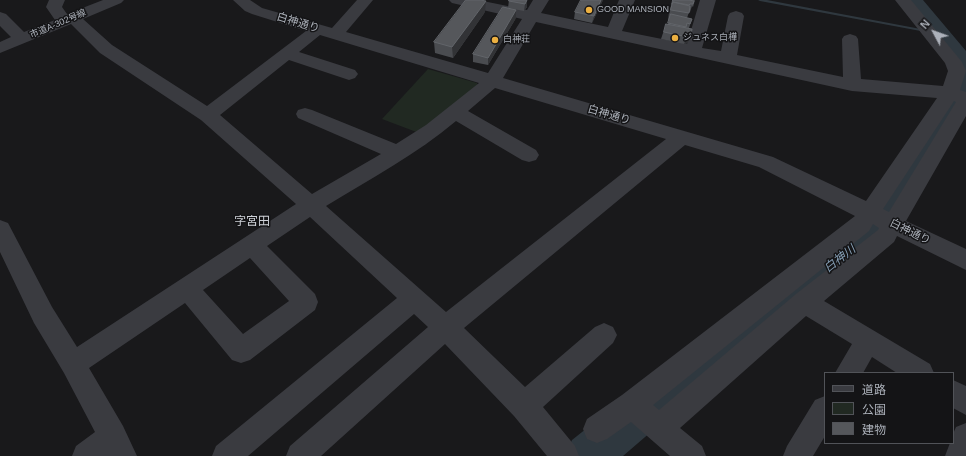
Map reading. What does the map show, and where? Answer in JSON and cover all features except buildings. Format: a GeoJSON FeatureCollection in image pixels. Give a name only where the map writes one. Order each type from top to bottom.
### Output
{"type":"FeatureCollection","features":[{"type":"Feature","properties":{"kind":"street"},"geometry":{"type":"LineString","coordinates":[[57,0],[54,6],[106,49],[208,115],[311,205],[446,327],[524,406],[565,456]]}},
{"type":"Feature","properties":{"kind":"street","name":"市道A-302号線"},"geometry":{"type":"LineString","coordinates":[[0,48],[116,0]]}},
{"type":"Feature","properties":{"kind":"street","name":"白神通り"},"geometry":{"type":"LineString","coordinates":[[241,0],[250,8],[257,11],[766,162],[966,260]]}},
{"type":"Feature","properties":{"kind":"street"},"geometry":{"type":"LineString","coordinates":[[208,115],[286,54],[326,32],[365,0]]}},
{"type":"Feature","properties":{"kind":"street"},"geometry":{"type":"LineString","coordinates":[[457,0],[536,8],[613,34],[852,84],[959,97]]}},
{"type":"Feature","properties":{"kind":"street"},"geometry":{"type":"LineString","coordinates":[[613,34],[627,0]]}},
{"type":"Feature","properties":{"kind":"street"},"geometry":{"type":"LineString","coordinates":[[693,51],[708,0]]}},
{"type":"Feature","properties":{"kind":"street"},"geometry":{"type":"LineString","coordinates":[[644,415],[861,224],[881,218],[959,97],[957,71],[953,62],[903,0]]}},
{"type":"Feature","properties":{"kind":"street"},"geometry":{"type":"LineString","coordinates":[[921,0],[966,57]]}},
{"type":"Feature","properties":{"kind":"street"},"geometry":{"type":"LineString","coordinates":[[73,364],[311,205],[398,153],[433,130],[492,81],[536,8]]}},
{"type":"Feature","properties":{"kind":"street"},"geometry":{"type":"LineString","coordinates":[[728,58],[736,16]]}},
{"type":"Feature","properties":{"kind":"street"},"geometry":{"type":"LineString","coordinates":[[0,17],[22,39]]}},
{"type":"Feature","properties":{"kind":"street"},"geometry":{"type":"LineString","coordinates":[[850,38],[852,84]]}},
{"type":"Feature","properties":{"kind":"street"},"geometry":{"type":"LineString","coordinates":[[286,54],[349,74]]}},
{"type":"Feature","properties":{"kind":"street"},"geometry":{"type":"LineString","coordinates":[[455,112],[529,156]]}},
{"type":"Feature","properties":{"kind":"street"},"geometry":{"type":"LineString","coordinates":[[305,114],[398,153]]}},
{"type":"Feature","properties":{"kind":"street"},"geometry":{"type":"LineString","coordinates":[[300,456],[446,327],[682,137]]}},
{"type":"Feature","properties":{"kind":"street"},"geometry":{"type":"LineString","coordinates":[[597,429],[644,415],[805,302],[886,236],[881,218]]}},
{"type":"Feature","properties":{"kind":"street"},"geometry":{"type":"LineString","coordinates":[[0,229],[43,315],[73,364],[118,446],[86,456]]}},
{"type":"Feature","properties":{"kind":"street"},"geometry":{"type":"LineString","coordinates":[[187,288],[241,351],[306,302],[252,244]]}},
{"type":"Feature","properties":{"kind":"street"},"geometry":{"type":"LineString","coordinates":[[226,456],[414,299]]}},
{"type":"Feature","properties":{"kind":"street"},"geometry":{"type":"LineString","coordinates":[[805,302],[918,372]]}},
{"type":"Feature","properties":{"kind":"street"},"geometry":{"type":"LineString","coordinates":[[524,406],[604,335]]}},
{"type":"Feature","properties":{"kind":"street"},"geometry":{"type":"LineString","coordinates":[[849,372],[868,341]]}},
{"type":"Feature","properties":{"kind":"street"},"geometry":{"type":"LineString","coordinates":[[954,394],[966,401]]}},
{"type":"Feature","properties":{"kind":"street"},"geometry":{"type":"LineString","coordinates":[[797,456],[824,412]]}},
{"type":"Feature","properties":{"kind":"street"},"geometry":{"type":"LineString","coordinates":[[644,415],[692,456]]}},
{"type":"Feature","properties":{"kind":"street"},"geometry":{"type":"LineString","coordinates":[[959,456],[966,437]]}},
{"type":"Feature","properties":{"kind":"green space"},"geometry":{"type":"Polygon","coordinates":[[[428,69],[477,83],[477,86],[419,133],[382,119],[428,69]]]}},
{"type":"Feature","properties":{"kind":"waterway"},"geometry":{"type":"LineString","coordinates":[[760,0],[926,31]]}},
{"type":"Feature","properties":{"kind":"waterway","name":"白神川"},"geometry":{"type":"LineString","coordinates":[[588,456],[651,404],[868,237],[892,202],[949,111],[965,80],[964,66],[910,0]]}},
{"type":"Feature","properties":{"kind":"place","name":"GOOD MANSION"},"geometry":{"type":"Point","coordinates":[589,10]}},
{"type":"Feature","properties":{"kind":"place","name":"ジュネス白樺"},"geometry":{"type":"Point","coordinates":[675,38]}},
{"type":"Feature","properties":{"kind":"place","name":"白神荘"},"geometry":{"type":"Point","coordinates":[495,40]}},
{"type":"Feature","properties":{"kind":"district","name":"字宮田"},"geometry":{"type":"Point","coordinates":[252,222]}}]}
